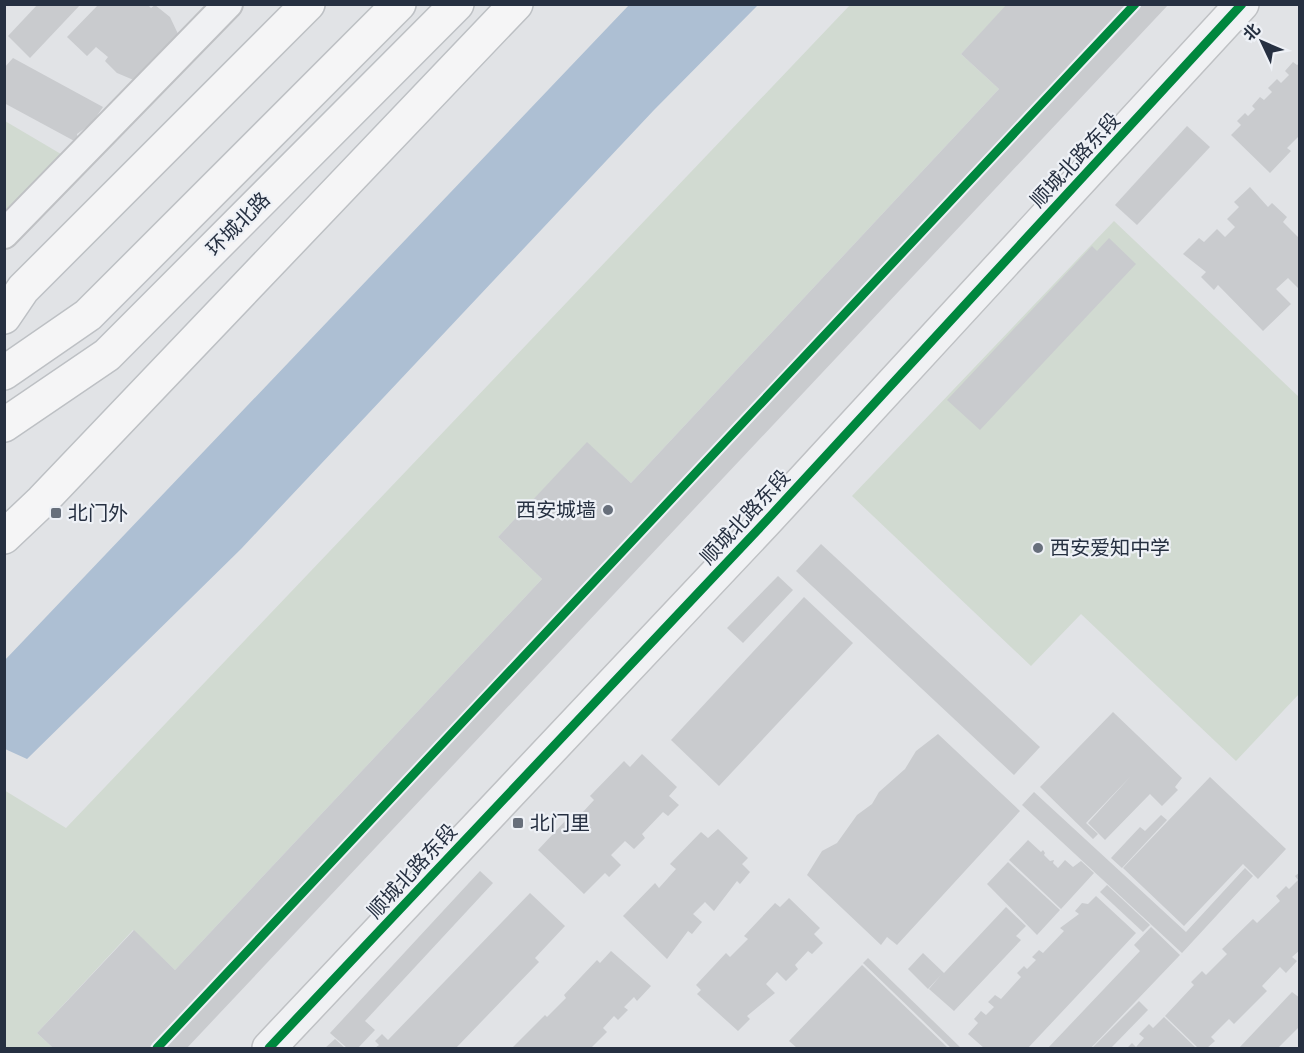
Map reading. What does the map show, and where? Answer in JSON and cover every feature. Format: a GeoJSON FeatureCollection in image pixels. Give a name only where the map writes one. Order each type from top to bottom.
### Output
{"type":"FeatureCollection","features":[{"type":"Feature","properties":{"kind":"main road"},"geometry":{"type":"LineString","coordinates":[[4,317],[23,289],[308,4]]}},
{"type":"Feature","properties":{"kind":"main road"},"geometry":{"type":"LineString","coordinates":[[4,373],[88,315],[399,4]]}},
{"type":"Feature","properties":{"kind":"main road","name":"环城北路"},"geometry":{"type":"LineString","coordinates":[[4,425],[107,355],[457,4]]}},
{"type":"Feature","properties":{"kind":"main road"},"geometry":{"type":"LineString","coordinates":[[11,530],[516,4]]}},
{"type":"Feature","properties":{"kind":"street"},"geometry":{"type":"LineString","coordinates":[[4,234],[228,4]]}},
{"type":"Feature","properties":{"kind":"street","name":"顺城北路东段"},"geometry":{"type":"LineString","coordinates":[[269,1048],[766,521],[1242,4]]}},
{"type":"Feature","properties":{"kind":"shaded area"},"geometry":{"type":"Polygon","coordinates":[[[850,5],[1007,5],[961,54],[999,89],[631,483],[587,443],[498,537],[542,579],[175,970],[133,930],[37,1033],[53,1048],[5,1048],[4,790],[66,828],[850,5]]]}},
{"type":"Feature","properties":{"kind":"shaded area"},"geometry":{"type":"Polygon","coordinates":[[[5,121],[66,157],[5,222],[5,121]]]}},
{"type":"Feature","properties":{"kind":"shaded area"},"geometry":{"type":"Polygon","coordinates":[[[1114,221],[1299,397],[1299,694],[1236,761],[1081,614],[1031,666],[852,496],[1114,221]]]}},
{"type":"Feature","properties":{"kind":"water"},"geometry":{"type":"Polygon","coordinates":[[[629,5],[758,5],[654,110],[241,549],[27,759],[5,749],[5,660],[629,5]]]}},
{"type":"Feature","properties":{"kind":"building"},"geometry":{"type":"Polygon","coordinates":[[[38,4],[81,4],[30,58],[8,36],[38,4]]]}},
{"type":"Feature","properties":{"kind":"building"},"geometry":{"type":"Polygon","coordinates":[[[99,4],[147,4],[151,8],[155,5],[170,17],[179,36],[136,81],[117,73],[105,61],[108,57],[96,47],[87,56],[67,37],[99,4]]]}},
{"type":"Feature","properties":{"kind":"building","name":"西安城墙"},"geometry":{"type":"Polygon","coordinates":[[[1007,4],[1169,4],[187,1048],[53,1048],[37,1033],[134,930],[175,970],[542,579],[498,537],[587,442],[631,483],[999,89],[961,54],[1007,4]]]}},
{"type":"Feature","properties":{"kind":"building"},"geometry":{"type":"Polygon","coordinates":[[[13,58],[103,107],[92,123],[77,134],[78,143],[4,103],[4,68],[13,58]]]}},
{"type":"Feature","properties":{"kind":"building"},"geometry":{"type":"Polygon","coordinates":[[[1293,62],[1297,65],[1300,63],[1300,135],[1287,148],[1291,151],[1270,173],[1231,135],[1241,125],[1237,121],[1245,113],[1248,116],[1255,109],[1252,106],[1260,97],[1264,100],[1272,92],[1268,88],[1277,79],[1281,83],[1289,75],[1285,71],[1293,62]]]}},
{"type":"Feature","properties":{"kind":"building"},"geometry":{"type":"Polygon","coordinates":[[[1187,126],[1210,147],[1137,225],[1115,205],[1187,126]]]}},
{"type":"Feature","properties":{"kind":"building"},"geometry":{"type":"Polygon","coordinates":[[[1250,187],[1268,207],[1272,203],[1287,217],[1283,222],[1300,239],[1300,290],[1288,278],[1276,289],[1291,304],[1263,331],[1218,285],[1214,290],[1201,277],[1206,272],[1183,254],[1199,238],[1204,242],[1217,229],[1225,237],[1235,227],[1227,219],[1239,207],[1234,202],[1250,187]]]}},
{"type":"Feature","properties":{"kind":"building"},"geometry":{"type":"Polygon","coordinates":[[[1109,238],[1136,264],[980,430],[947,400],[1092,246],[1097,251],[1109,238]]]}},
{"type":"Feature","properties":{"kind":"building"},"geometry":{"type":"Polygon","coordinates":[[[821,544],[1040,747],[1014,775],[796,571],[821,544]]]}},
{"type":"Feature","properties":{"kind":"building"},"geometry":{"type":"Polygon","coordinates":[[[778,576],[793,590],[743,643],[727,628],[778,576]]]}},
{"type":"Feature","properties":{"kind":"building"},"geometry":{"type":"Polygon","coordinates":[[[804,597],[853,643],[719,786],[671,740],[804,597]]]}},
{"type":"Feature","properties":{"kind":"building"},"geometry":{"type":"Polygon","coordinates":[[[1113,712],[1182,778],[1175,787],[1178,790],[1162,806],[1150,794],[1105,840],[1088,823],[1131,776],[1086,823],[1098,834],[1093,839],[1040,787],[1113,712]]]}},
{"type":"Feature","properties":{"kind":"building"},"geometry":{"type":"Polygon","coordinates":[[[938,734],[1020,811],[897,945],[887,937],[881,945],[807,875],[822,851],[837,843],[857,815],[872,804],[879,792],[905,769],[916,751],[938,734]]]}},
{"type":"Feature","properties":{"kind":"building"},"geometry":{"type":"Polygon","coordinates":[[[642,754],[677,787],[669,796],[679,805],[668,816],[663,812],[642,834],[645,838],[634,849],[625,841],[611,855],[621,865],[609,877],[605,873],[584,894],[538,850],[566,820],[571,825],[594,800],[590,796],[624,761],[630,767],[642,754]]]}},
{"type":"Feature","properties":{"kind":"building"},"geometry":{"type":"Polygon","coordinates":[[[1210,777],[1286,849],[1258,879],[1243,864],[1184,926],[1123,868],[1210,777]]]}},
{"type":"Feature","properties":{"kind":"building"},"geometry":{"type":"Polygon","coordinates":[[[1034,792],[1186,932],[1245,868],[1253,876],[1182,953],[1022,805],[1034,792]]]}},
{"type":"Feature","properties":{"kind":"building"},"geometry":{"type":"Polygon","coordinates":[[[1161,815],[1167,820],[1122,868],[1111,858],[1140,827],[1145,831],[1161,815]]]}},
{"type":"Feature","properties":{"kind":"building"},"geometry":{"type":"Polygon","coordinates":[[[718,829],[748,858],[742,864],[750,872],[740,884],[737,881],[714,911],[705,902],[693,914],[702,922],[692,934],[688,931],[667,959],[623,916],[655,883],[659,888],[676,869],[670,864],[701,832],[708,838],[718,829]]]}},
{"type":"Feature","properties":{"kind":"building"},"geometry":{"type":"Polygon","coordinates":[[[1028,840],[1041,852],[1043,850],[1044,855],[1050,861],[1054,860],[1053,863],[1058,868],[1065,860],[1073,867],[1081,861],[1094,873],[1061,909],[1009,860],[1028,840]]]}},
{"type":"Feature","properties":{"kind":"building"},"geometry":{"type":"Polygon","coordinates":[[[1008,862],[1060,910],[1037,935],[987,884],[1008,862]]]}},
{"type":"Feature","properties":{"kind":"building"},"geometry":{"type":"Polygon","coordinates":[[[480,871],[493,883],[365,1021],[375,1030],[358,1048],[347,1048],[330,1033],[480,871]]]}},
{"type":"Feature","properties":{"kind":"building"},"geometry":{"type":"Polygon","coordinates":[[[1300,872],[1300,950],[1292,957],[1297,961],[1286,973],[1280,967],[1262,986],[1267,991],[1234,1024],[1229,1019],[1211,1037],[1215,1041],[1207,1048],[1198,1048],[1165,1016],[1194,985],[1191,982],[1202,971],[1206,975],[1227,954],[1222,949],[1253,919],[1257,923],[1280,901],[1276,896],[1286,886],[1289,889],[1298,880],[1295,876],[1300,872]]]}},
{"type":"Feature","properties":{"kind":"building"},"geometry":{"type":"Polygon","coordinates":[[[1107,885],[1150,925],[1143,932],[1100,892],[1107,885]]]}},
{"type":"Feature","properties":{"kind":"building"},"geometry":{"type":"Polygon","coordinates":[[[530,893],[565,926],[535,958],[539,962],[456,1048],[375,1048],[379,1045],[375,1041],[382,1034],[388,1040],[530,893]]]}},
{"type":"Feature","properties":{"kind":"building"},"geometry":{"type":"Polygon","coordinates":[[[1096,896],[1136,933],[1028,1048],[984,1048],[968,1034],[978,1023],[974,1019],[981,1011],[986,1015],[994,1007],[988,1002],[995,995],[1001,999],[1021,977],[1017,973],[1024,966],[1027,969],[1036,960],[1032,957],[1039,950],[1043,953],[1064,931],[1060,928],[1079,914],[1075,911],[1082,903],[1088,904],[1096,896]]]}},
{"type":"Feature","properties":{"kind":"building"},"geometry":{"type":"Polygon","coordinates":[[[789,898],[820,928],[814,934],[823,943],[812,954],[808,951],[795,965],[798,969],[786,981],[777,972],[766,984],[775,993],[747,1016],[750,1019],[738,1031],[697,994],[701,990],[696,985],[726,953],[730,957],[748,939],[744,936],[775,903],[780,907],[789,898]]]}},
{"type":"Feature","properties":{"kind":"building"},"geometry":{"type":"Polygon","coordinates":[[[1006,907],[1026,926],[1016,936],[1021,940],[954,1011],[929,989],[941,975],[928,989],[908,969],[923,953],[944,973],[1006,907]]]}},
{"type":"Feature","properties":{"kind":"building"},"geometry":{"type":"Polygon","coordinates":[[[1151,927],[1180,955],[1091,1048],[1048,1048],[1140,951],[1134,945],[1151,927]]]}},
{"type":"Feature","properties":{"kind":"building"},"geometry":{"type":"Polygon","coordinates":[[[611,951],[651,986],[637,1001],[634,997],[624,1007],[628,1010],[618,1020],[614,1016],[603,1028],[607,1032],[591,1048],[512,1048],[566,998],[564,995],[597,960],[600,963],[611,951]]]}},
{"type":"Feature","properties":{"kind":"building"},"geometry":{"type":"Polygon","coordinates":[[[868,958],[961,1048],[951,1048],[863,963],[868,958]]]}},
{"type":"Feature","properties":{"kind":"building"},"geometry":{"type":"Polygon","coordinates":[[[862,965],[948,1048],[797,1048],[789,1041],[862,965]]]}},
{"type":"Feature","properties":{"kind":"building"},"geometry":{"type":"Polygon","coordinates":[[[1292,992],[1300,998],[1300,1026],[1278,1048],[1239,1048],[1292,992]]]}},
{"type":"Feature","properties":{"kind":"building"},"geometry":{"type":"Polygon","coordinates":[[[1139,1001],[1148,1010],[1111,1048],[1092,1048],[1139,1001]]]}},
{"type":"Feature","properties":{"kind":"building"},"geometry":{"type":"Polygon","coordinates":[[[1164,1017],[1196,1048],[1127,1048],[1132,1043],[1136,1047],[1144,1038],[1139,1034],[1149,1024],[1153,1028],[1164,1017]]]}},
{"type":"Feature","properties":{"kind":"building"},"geometry":{"type":"Polygon","coordinates":[[[335,1039],[345,1048],[325,1048],[335,1039]]]}},
{"type":"Feature","properties":{"kind":"cycle path"},"geometry":{"type":"LineString","coordinates":[[157,1048],[1135,4]]}},
{"type":"Feature","properties":{"kind":"cycle path"},"geometry":{"type":"LineString","coordinates":[[269,1048],[766,521],[1242,4]]}},
{"type":"Feature","properties":{"kind":"place","name":"西安城墙"},"geometry":{"type":"Point","coordinates":[608,510]}},
{"type":"Feature","properties":{"kind":"place","name":"北门外"},"geometry":{"type":"Point","coordinates":[56,513]}},
{"type":"Feature","properties":{"kind":"place","name":"西安爱知中学"},"geometry":{"type":"Point","coordinates":[1038,548]}},
{"type":"Feature","properties":{"kind":"place","name":"北门里"},"geometry":{"type":"Point","coordinates":[518,823]}}]}
